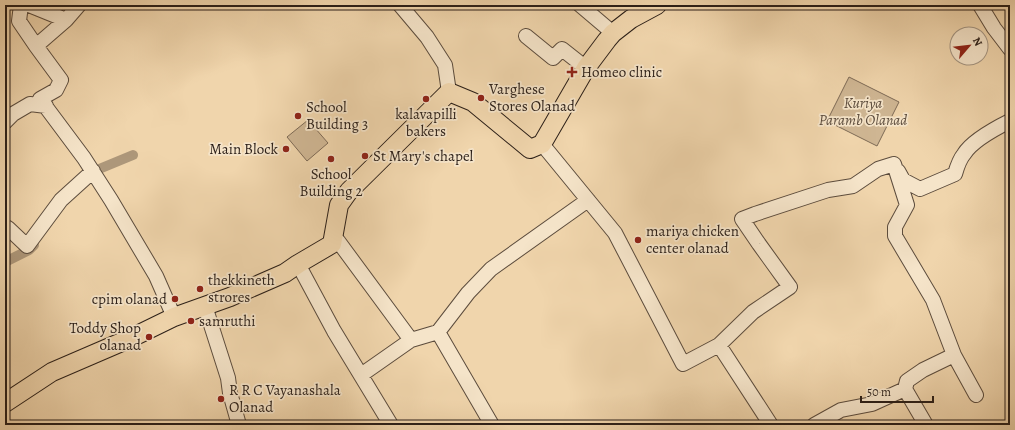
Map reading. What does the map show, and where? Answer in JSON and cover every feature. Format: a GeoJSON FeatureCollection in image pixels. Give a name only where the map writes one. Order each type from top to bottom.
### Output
{"type":"FeatureCollection","features":[{"type":"Feature","properties":{"kind":"main road"},"geometry":{"type":"LineString","coordinates":[[5,403],[52,372],[131,338],[174,317],[230,297],[285,273],[332,244],[339,205],[349,191],[450,92],[473,102],[530,149],[542,144],[586,68],[613,33],[631,19],[657,5]]}},
{"type":"Feature","properties":{"kind":"street"},"geometry":{"type":"LineString","coordinates":[[21,5],[19,21],[61,80],[56,90],[40,99],[93,171],[156,276],[174,317]]}},
{"type":"Feature","properties":{"kind":"street"},"geometry":{"type":"LineString","coordinates":[[29,5],[66,20]]}},
{"type":"Feature","properties":{"kind":"street"},"geometry":{"type":"LineString","coordinates":[[36,46],[66,20],[79,5]]}},
{"type":"Feature","properties":{"kind":"street"},"geometry":{"type":"LineString","coordinates":[[400,5],[427,37],[445,65],[450,92]]}},
{"type":"Feature","properties":{"kind":"street"},"geometry":{"type":"LineString","coordinates":[[580,5],[613,33]]}},
{"type":"Feature","properties":{"kind":"street"},"geometry":{"type":"LineString","coordinates":[[980,5],[994,28],[1010,49]]}},
{"type":"Feature","properties":{"kind":"street"},"geometry":{"type":"LineString","coordinates":[[526,36],[554,58],[562,49],[586,68]]}},
{"type":"Feature","properties":{"kind":"street"},"geometry":{"type":"LineString","coordinates":[[5,122],[13,114],[30,104],[46,106]]}},
{"type":"Feature","properties":{"kind":"street"},"geometry":{"type":"LineString","coordinates":[[894,164],[902,180],[920,189],[955,174],[958,163],[964,152],[979,139],[1010,121]]}},
{"type":"Feature","properties":{"kind":"street"},"geometry":{"type":"LineString","coordinates":[[542,144],[615,233],[683,364],[719,345],[753,312],[790,286],[742,219],[828,190],[853,186],[878,169],[894,164]]}},
{"type":"Feature","properties":{"kind":"street"},"geometry":{"type":"LineString","coordinates":[[894,164],[907,205],[895,227],[895,236],[933,300],[954,355],[976,395]]}},
{"type":"Feature","properties":{"kind":"street"},"geometry":{"type":"LineString","coordinates":[[5,231],[8,228],[27,246],[61,200],[93,171]]}},
{"type":"Feature","properties":{"kind":"street"},"geometry":{"type":"LineString","coordinates":[[361,375],[411,340],[438,332],[468,293],[491,269],[588,200]]}},
{"type":"Feature","properties":{"kind":"street"},"geometry":{"type":"LineString","coordinates":[[332,244],[338,241],[411,340]]}},
{"type":"Feature","properties":{"kind":"street"},"geometry":{"type":"LineString","coordinates":[[298,264],[334,331],[391,425]]}},
{"type":"Feature","properties":{"kind":"street"},"geometry":{"type":"LineString","coordinates":[[205,306],[228,378],[230,393],[239,425]]}},
{"type":"Feature","properties":{"kind":"street"},"geometry":{"type":"LineString","coordinates":[[438,332],[492,425]]}},
{"type":"Feature","properties":{"kind":"street"},"geometry":{"type":"LineString","coordinates":[[719,345],[771,425]]}},
{"type":"Feature","properties":{"kind":"street"},"geometry":{"type":"LineString","coordinates":[[926,425],[905,389],[907,381],[924,370],[954,355]]}},
{"type":"Feature","properties":{"kind":"street"},"geometry":{"type":"LineString","coordinates":[[814,425],[840,410],[872,404],[905,389]]}},
{"type":"Feature","properties":{"kind":"green space","name":"Kuriya Paramb Olanad"},"geometry":{"type":"Polygon","coordinates":[[[849,77],[899,102],[877,146],[827,121],[849,77]]]}},
{"type":"Feature","properties":{"kind":"green space"},"geometry":{"type":"Polygon","coordinates":[[[308,120],[328,143],[307,161],[287,137],[308,120]]]}},
{"type":"Feature","properties":{"kind":"waterway"},"geometry":{"type":"LineString","coordinates":[[87,174],[133,155]]}},
{"type":"Feature","properties":{"kind":"waterway"},"geometry":{"type":"LineString","coordinates":[[5,262],[29,250],[34,245]]}},
{"type":"Feature","properties":{"kind":"place","name":"Homeo clinic"},"geometry":{"type":"Point","coordinates":[572,72]}},
{"type":"Feature","properties":{"kind":"place","name":"Varghese Stores Olanad"},"geometry":{"type":"Point","coordinates":[481,98]}},
{"type":"Feature","properties":{"kind":"place","name":"kalavapilli bakers"},"geometry":{"type":"Point","coordinates":[426,99]}},
{"type":"Feature","properties":{"kind":"place","name":"School Building 3"},"geometry":{"type":"Point","coordinates":[298,116]}},
{"type":"Feature","properties":{"kind":"place","name":"Main Block"},"geometry":{"type":"Point","coordinates":[286,149]}},
{"type":"Feature","properties":{"kind":"place","name":"St Mary's chapel"},"geometry":{"type":"Point","coordinates":[365,156]}},
{"type":"Feature","properties":{"kind":"place","name":"School Building 2"},"geometry":{"type":"Point","coordinates":[331,159]}},
{"type":"Feature","properties":{"kind":"place","name":"mariya chicken center olanad"},"geometry":{"type":"Point","coordinates":[638,240]}},
{"type":"Feature","properties":{"kind":"place","name":"thekkineth strores"},"geometry":{"type":"Point","coordinates":[200,289]}},
{"type":"Feature","properties":{"kind":"place","name":"cpim olanad"},"geometry":{"type":"Point","coordinates":[175,299]}},
{"type":"Feature","properties":{"kind":"place","name":"samruthi"},"geometry":{"type":"Point","coordinates":[191,321]}},
{"type":"Feature","properties":{"kind":"place","name":"Toddy Shop olanad"},"geometry":{"type":"Point","coordinates":[149,337]}},
{"type":"Feature","properties":{"kind":"place","name":"R R C Vayanashala Olanad"},"geometry":{"type":"Point","coordinates":[221,399]}}]}
